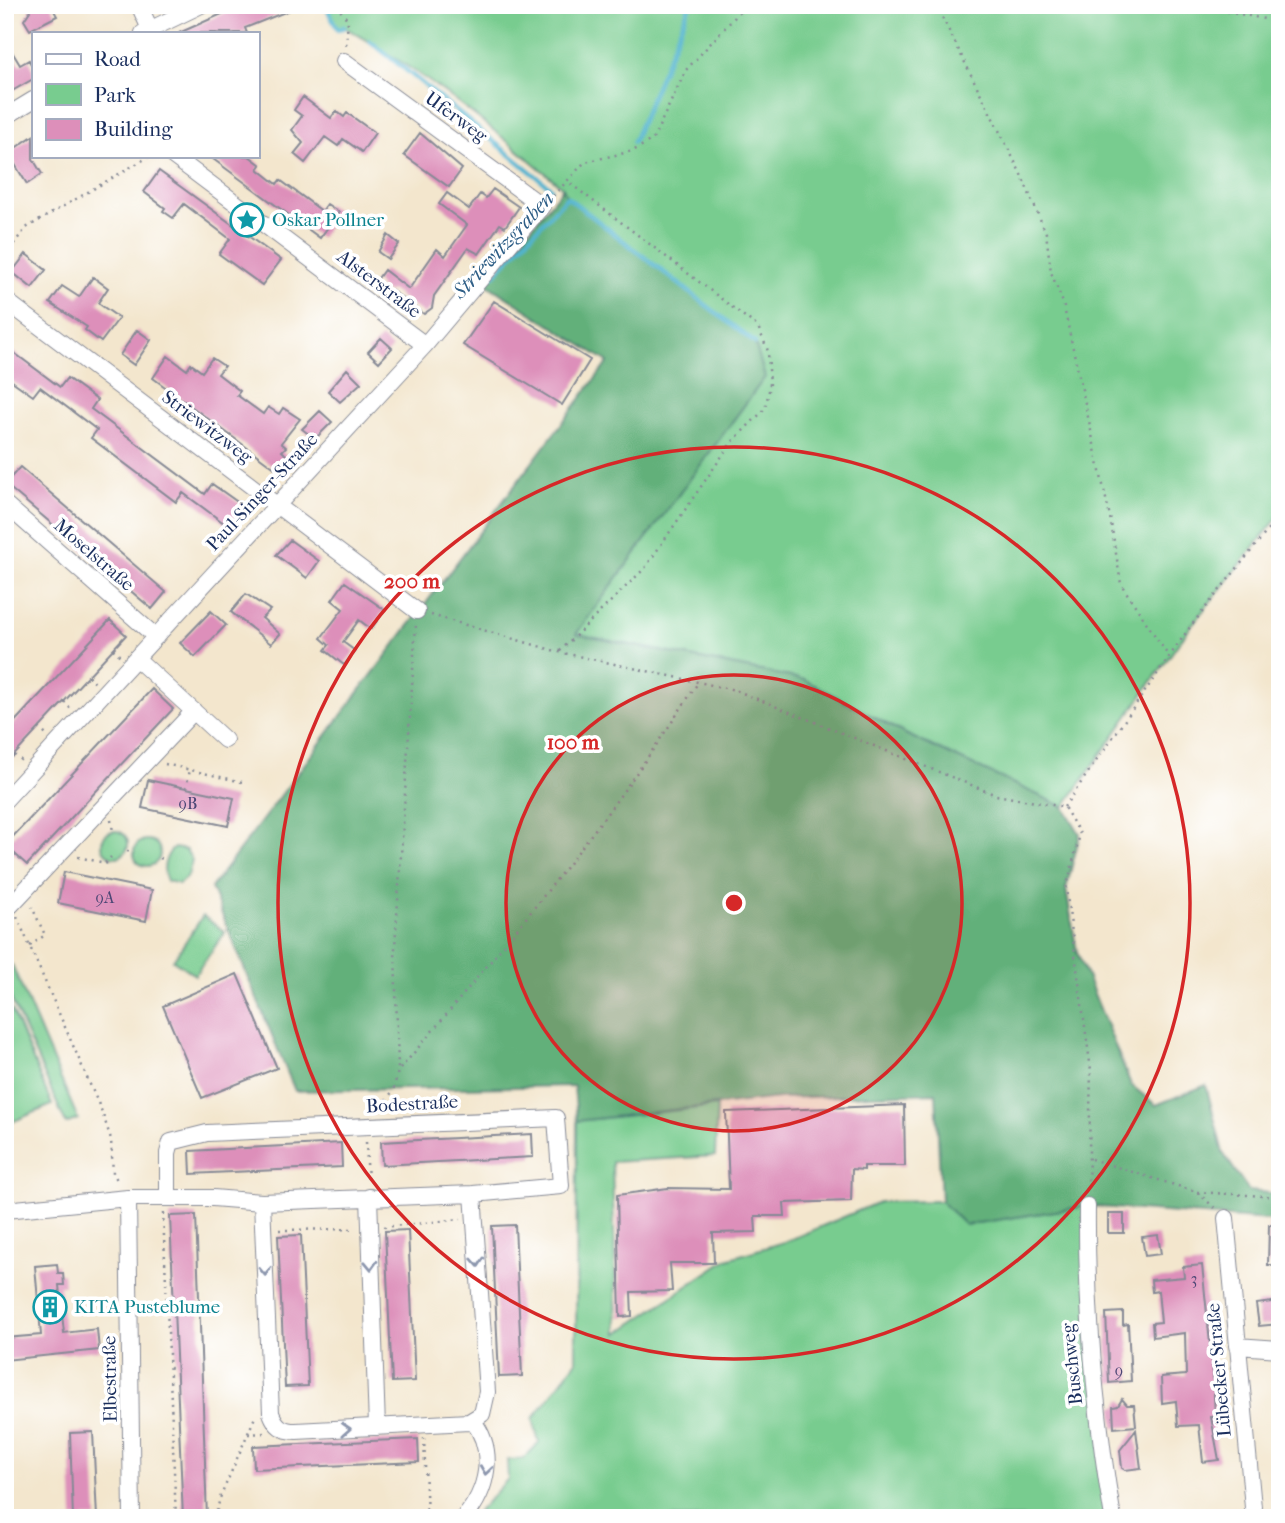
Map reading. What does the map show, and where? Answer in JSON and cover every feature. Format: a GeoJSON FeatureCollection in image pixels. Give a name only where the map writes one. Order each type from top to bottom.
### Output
{"type":"FeatureCollection","features":[{"type":"Feature","properties":{"kind":"street"},"geometry":{"type":"LineString","coordinates":[[139,5],[146,31],[201,5]]}},
{"type":"Feature","properties":{"kind":"street","name":"Uferweg"},"geometry":{"type":"LineString","coordinates":[[344,61],[542,206]]}},
{"type":"Feature","properties":{"kind":"street"},"geometry":{"type":"LineString","coordinates":[[5,117],[32,101]]}},
{"type":"Feature","properties":{"kind":"street","name":"Alsterstraße"},"geometry":{"type":"LineString","coordinates":[[176,158],[425,345]]}},
{"type":"Feature","properties":{"kind":"street","name":"Paul-Singer-Straße"},"geometry":{"type":"LineString","coordinates":[[5,800],[425,345],[542,206]]}},
{"type":"Feature","properties":{"kind":"street","name":"Striewitzweg"},"geometry":{"type":"LineString","coordinates":[[5,300],[417,611]]}},
{"type":"Feature","properties":{"kind":"street","name":"Moselstraße"},"geometry":{"type":"LineString","coordinates":[[5,504],[156,637]]}},
{"type":"Feature","properties":{"kind":"street"},"geometry":{"type":"LineString","coordinates":[[137,659],[225,740]]}},
{"type":"Feature","properties":{"kind":"street"},"geometry":{"type":"LineString","coordinates":[[8,899],[61,853],[194,711]]}},
{"type":"Feature","properties":{"kind":"street","name":"Bodestraße"},"geometry":{"type":"LineString","coordinates":[[5,1210],[128,1198],[165,1197],[262,1202],[473,1194],[561,1186],[556,1118],[207,1133],[171,1142],[165,1197]]}},
{"type":"Feature","properties":{"kind":"street"},"geometry":{"type":"LineString","coordinates":[[262,1202],[271,1413],[275,1425],[286,1431],[296,1432],[473,1421],[482,1414],[487,1392],[473,1194]]}},
{"type":"Feature","properties":{"kind":"street"},"geometry":{"type":"LineString","coordinates":[[369,1197],[377,1427]]}},
{"type":"Feature","properties":{"kind":"street","name":"Elbestraße"},"geometry":{"type":"LineString","coordinates":[[128,1198],[132,1518]]}},
{"type":"Feature","properties":{"kind":"street","name":"Buschweg"},"geometry":{"type":"LineString","coordinates":[[1087,1206],[1086,1295],[1097,1410],[1113,1518]]}},
{"type":"Feature","properties":{"kind":"street","name":"Lübecker Straße"},"geometry":{"type":"LineString","coordinates":[[1226,1218],[1254,1518]]}},
{"type":"Feature","properties":{"kind":"street"},"geometry":{"type":"LineString","coordinates":[[1237,1346],[1280,1349]]}},
{"type":"Feature","properties":{"kind":"street"},"geometry":{"type":"LineString","coordinates":[[464,1518],[478,1499],[487,1463],[484,1437],[473,1421]]}},
{"type":"Feature","properties":{"kind":"path"},"geometry":{"type":"LineString","coordinates":[[336,5],[348,20],[344,61]]}},
{"type":"Feature","properties":{"kind":"path"},"geometry":{"type":"LineString","coordinates":[[542,206],[585,162],[633,151],[653,139],[686,70],[746,5]]}},
{"type":"Feature","properties":{"kind":"path"},"geometry":{"type":"LineString","coordinates":[[936,5],[1020,172],[1046,233],[1051,272],[1063,303],[1110,517],[1121,584],[1169,657]]}},
{"type":"Feature","properties":{"kind":"path"},"geometry":{"type":"LineString","coordinates":[[1193,5],[1280,22]]}},
{"type":"Feature","properties":{"kind":"path"},"geometry":{"type":"LineString","coordinates":[[5,255],[26,228],[147,158]]}},
{"type":"Feature","properties":{"kind":"path"},"geometry":{"type":"LineString","coordinates":[[559,652],[645,568],[731,443],[765,409],[770,386],[768,351],[758,327],[567,181]]}},
{"type":"Feature","properties":{"kind":"path"},"geometry":{"type":"LineString","coordinates":[[1064,807],[1169,657],[1280,515]]}},
{"type":"Feature","properties":{"kind":"path"},"geometry":{"type":"LineString","coordinates":[[369,1197],[365,1127],[393,1091],[398,1070],[395,947],[417,611],[559,652],[735,690],[996,795],[1064,807],[1080,834],[1066,889],[1091,1070],[1091,1159],[1087,1206]]}},
{"type":"Feature","properties":{"kind":"path"},"geometry":{"type":"LineString","coordinates":[[398,1070],[546,895],[644,766],[699,681]]}},
{"type":"Feature","properties":{"kind":"path"},"geometry":{"type":"LineString","coordinates":[[39,728],[49,737]]}},
{"type":"Feature","properties":{"kind":"path"},"geometry":{"type":"LineString","coordinates":[[14,755],[24,763]]}},
{"type":"Feature","properties":{"kind":"path"},"geometry":{"type":"LineString","coordinates":[[148,761],[242,782]]}},
{"type":"Feature","properties":{"kind":"path"},"geometry":{"type":"LineString","coordinates":[[186,788],[190,770]]}},
{"type":"Feature","properties":{"kind":"path"},"geometry":{"type":"LineString","coordinates":[[127,851],[134,852]]}},
{"type":"Feature","properties":{"kind":"path"},"geometry":{"type":"LineString","coordinates":[[61,853],[110,864]]}},
{"type":"Feature","properties":{"kind":"path"},"geometry":{"type":"LineString","coordinates":[[105,863],[111,857]]}},
{"type":"Feature","properties":{"kind":"path"},"geometry":{"type":"LineString","coordinates":[[160,858],[166,860]]}},
{"type":"Feature","properties":{"kind":"path"},"geometry":{"type":"LineString","coordinates":[[8,899],[102,1112],[111,1139],[113,1173]]}},
{"type":"Feature","properties":{"kind":"path"},"geometry":{"type":"LineString","coordinates":[[1091,1159],[1197,1192],[1280,1197]]}},
{"type":"Feature","properties":{"kind":"path"},"geometry":{"type":"LineString","coordinates":[[1197,1192],[1226,1218]]}},
{"type":"Feature","properties":{"kind":"path"},"geometry":{"type":"LineString","coordinates":[[165,1197],[176,1518]]}},
{"type":"Feature","properties":{"kind":"path"},"geometry":{"type":"LineString","coordinates":[[215,1518],[220,1498],[258,1409]]}},
{"type":"Feature","properties":{"kind":"path"},"geometry":{"type":"LineString","coordinates":[[423,1424],[428,1518]]}},
{"type":"Feature","properties":{"kind":"green space"},"geometry":{"type":"Polygon","coordinates":[[[325,5],[1280,5],[1280,515],[1190,627],[1064,807],[905,734],[805,680],[576,634],[765,377],[567,197],[563,188],[537,166],[458,102],[402,63],[344,27],[338,30],[325,5]]]}},
{"type":"Feature","properties":{"kind":"green space"},"geometry":{"type":"Polygon","coordinates":[[[563,188],[567,197],[755,343],[765,377],[576,634],[805,680],[905,734],[1064,807],[1080,834],[1066,889],[1077,952],[1131,1085],[1156,1105],[1206,1085],[1223,1153],[1249,1191],[1280,1194],[1280,1221],[1087,1206],[965,1225],[941,1201],[936,1093],[779,1098],[577,1121],[574,1086],[295,1091],[211,888],[608,362],[486,284],[563,188]]]}},
{"type":"Feature","properties":{"kind":"green space"},"geometry":{"type":"Polygon","coordinates":[[[115,831],[124,835],[128,844],[124,853],[115,857],[106,853],[102,844],[106,835],[115,831]]]}},
{"type":"Feature","properties":{"kind":"green space"},"geometry":{"type":"Polygon","coordinates":[[[147,840],[156,844],[160,853],[156,862],[147,866],[138,862],[134,853],[138,844],[147,840]]]}},
{"type":"Feature","properties":{"kind":"green space"},"geometry":{"type":"Polygon","coordinates":[[[174,848],[186,850],[192,860],[188,876],[179,884],[167,881],[164,872],[166,859],[174,848]]]}},
{"type":"Feature","properties":{"kind":"green space"},"geometry":{"type":"Polygon","coordinates":[[[203,916],[225,932],[195,975],[173,960],[203,916]]]}},
{"type":"Feature","properties":{"kind":"green space"},"geometry":{"type":"Polygon","coordinates":[[[12,965],[78,1119],[66,1124],[5,985],[5,968],[12,965]]]}},
{"type":"Feature","properties":{"kind":"green space"},"geometry":{"type":"Polygon","coordinates":[[[12,1010],[52,1105],[5,1125],[5,1013],[12,1010]]]}},
{"type":"Feature","properties":{"kind":"green space"},"geometry":{"type":"Polygon","coordinates":[[[717,1106],[715,1156],[612,1162],[617,1334],[727,1259],[787,1241],[879,1202],[941,1201],[965,1225],[1087,1206],[1113,1518],[472,1518],[508,1479],[507,1460],[523,1459],[539,1443],[533,1419],[576,1362],[577,1121],[717,1106]]]}},
{"type":"Feature","properties":{"kind":"building"},"geometry":{"type":"Polygon","coordinates":[[[27,5],[51,5],[57,16],[30,30],[24,20],[30,11],[27,5]]]}},
{"type":"Feature","properties":{"kind":"building"},"geometry":{"type":"Polygon","coordinates":[[[242,5],[300,6],[245,28],[247,32],[181,32],[242,5]]]}},
{"type":"Feature","properties":{"kind":"building"},"geometry":{"type":"Polygon","coordinates":[[[5,40],[20,65],[29,60],[32,80],[5,95],[5,40]]]}},
{"type":"Feature","properties":{"kind":"building"},"geometry":{"type":"Polygon","coordinates":[[[303,97],[331,118],[336,111],[344,117],[347,113],[375,133],[362,152],[343,139],[338,146],[325,137],[305,163],[294,154],[303,143],[292,130],[302,116],[294,110],[303,97]]]}},
{"type":"Feature","properties":{"kind":"building"},"geometry":{"type":"Polygon","coordinates":[[[420,133],[462,169],[449,187],[404,155],[420,133]]]}},
{"type":"Feature","properties":{"kind":"building"},"geometry":{"type":"Polygon","coordinates":[[[32,137],[32,158],[42,174],[27,184],[8,153],[32,137]]]}},
{"type":"Feature","properties":{"kind":"building"},"geometry":{"type":"Polygon","coordinates":[[[212,158],[252,158],[261,165],[258,169],[277,184],[280,180],[322,211],[327,204],[339,212],[320,238],[212,158]]]}},
{"type":"Feature","properties":{"kind":"building"},"geometry":{"type":"Polygon","coordinates":[[[159,171],[281,260],[262,285],[219,254],[230,239],[184,204],[173,218],[163,211],[165,208],[144,192],[159,171]]]}},
{"type":"Feature","properties":{"kind":"building"},"geometry":{"type":"Polygon","coordinates":[[[493,189],[519,207],[505,227],[500,224],[479,254],[468,248],[434,296],[432,308],[424,314],[391,290],[389,293],[380,287],[376,281],[384,270],[409,289],[437,249],[445,256],[467,225],[439,204],[447,193],[469,209],[480,194],[486,198],[493,189]]]}},
{"type":"Feature","properties":{"kind":"building"},"geometry":{"type":"Polygon","coordinates":[[[388,235],[399,244],[388,259],[378,252],[388,235]]]}},
{"type":"Feature","properties":{"kind":"building"},"geometry":{"type":"Polygon","coordinates":[[[26,254],[46,270],[32,288],[12,272],[26,254]]]}},
{"type":"Feature","properties":{"kind":"building"},"geometry":{"type":"Polygon","coordinates":[[[93,277],[108,288],[98,303],[119,318],[101,342],[85,330],[87,327],[50,303],[62,286],[79,297],[93,277]]]}},
{"type":"Feature","properties":{"kind":"building"},"geometry":{"type":"Polygon","coordinates":[[[494,301],[590,360],[562,405],[463,345],[494,301]]]}},
{"type":"Feature","properties":{"kind":"building"},"geometry":{"type":"Polygon","coordinates":[[[137,330],[151,340],[134,365],[120,355],[137,330]]]}},
{"type":"Feature","properties":{"kind":"building"},"geometry":{"type":"Polygon","coordinates":[[[381,338],[392,348],[379,362],[368,352],[381,338]]]}},
{"type":"Feature","properties":{"kind":"building"},"geometry":{"type":"Polygon","coordinates":[[[5,346],[60,387],[67,378],[97,400],[91,409],[205,494],[212,484],[243,506],[228,526],[183,493],[176,502],[91,438],[97,430],[40,387],[33,396],[5,376],[5,346]]]}},
{"type":"Feature","properties":{"kind":"building"},"geometry":{"type":"Polygon","coordinates":[[[168,356],[187,370],[191,364],[202,372],[212,358],[224,366],[218,374],[240,391],[237,395],[263,414],[268,407],[279,414],[283,408],[300,419],[281,443],[286,447],[282,451],[287,456],[276,469],[153,378],[168,356]]]}},
{"type":"Feature","properties":{"kind":"building"},"geometry":{"type":"Polygon","coordinates":[[[347,369],[361,383],[340,402],[328,391],[347,369]]]}},
{"type":"Feature","properties":{"kind":"building"},"geometry":{"type":"Polygon","coordinates":[[[320,411],[332,422],[315,439],[302,429],[320,411]]]}},
{"type":"Feature","properties":{"kind":"building"},"geometry":{"type":"Polygon","coordinates":[[[20,467],[166,592],[152,609],[5,484],[20,467]]]}},
{"type":"Feature","properties":{"kind":"building"},"geometry":{"type":"Polygon","coordinates":[[[290,540],[319,561],[307,578],[276,555],[290,540]]]}},
{"type":"Feature","properties":{"kind":"building"},"geometry":{"type":"Polygon","coordinates":[[[345,582],[385,610],[371,629],[359,620],[343,642],[355,651],[344,665],[325,650],[329,645],[321,638],[343,609],[332,600],[345,582]]]}},
{"type":"Feature","properties":{"kind":"building"},"geometry":{"type":"Polygon","coordinates":[[[246,594],[270,610],[262,618],[280,634],[271,644],[231,612],[246,594]]]}},
{"type":"Feature","properties":{"kind":"building"},"geometry":{"type":"Polygon","coordinates":[[[211,611],[226,625],[195,657],[180,643],[211,611]]]}},
{"type":"Feature","properties":{"kind":"building"},"geometry":{"type":"Polygon","coordinates":[[[110,620],[126,635],[5,765],[5,732],[110,620]]]}},
{"type":"Feature","properties":{"kind":"building"},"geometry":{"type":"Polygon","coordinates":[[[152,689],[173,709],[27,865],[5,845],[152,689]]]}},
{"type":"Feature","properties":{"kind":"building"},"geometry":{"type":"Polygon","coordinates":[[[148,780],[234,798],[228,826],[142,808],[148,780]]]}},
{"type":"Feature","properties":{"kind":"building"},"geometry":{"type":"Polygon","coordinates":[[[64,872],[152,890],[146,921],[58,903],[64,872]]]}},
{"type":"Feature","properties":{"kind":"building"},"geometry":{"type":"Polygon","coordinates":[[[237,974],[277,1068],[202,1098],[163,1006],[237,974]]]}},
{"type":"Feature","properties":{"kind":"building"},"geometry":{"type":"Polygon","coordinates":[[[904,1105],[905,1166],[864,1166],[864,1170],[852,1169],[851,1201],[784,1203],[785,1216],[755,1216],[756,1232],[713,1233],[714,1263],[670,1263],[672,1291],[631,1292],[632,1316],[620,1317],[617,1195],[668,1188],[729,1189],[726,1112],[904,1105]]]}},
{"type":"Feature","properties":{"kind":"building"},"geometry":{"type":"Polygon","coordinates":[[[532,1134],[533,1157],[382,1165],[381,1142],[532,1134]]]}},
{"type":"Feature","properties":{"kind":"building"},"geometry":{"type":"Polygon","coordinates":[[[341,1143],[342,1167],[191,1174],[190,1151],[341,1143]]]}},
{"type":"Feature","properties":{"kind":"building"},"geometry":{"type":"Polygon","coordinates":[[[1108,1214],[1124,1214],[1124,1233],[1108,1233],[1108,1214]]]}},
{"type":"Feature","properties":{"kind":"building"},"geometry":{"type":"Polygon","coordinates":[[[196,1215],[207,1518],[183,1518],[170,1216],[196,1215]]]}},
{"type":"Feature","properties":{"kind":"building"},"geometry":{"type":"Polygon","coordinates":[[[515,1225],[522,1376],[499,1377],[492,1226],[515,1225]]]}},
{"type":"Feature","properties":{"kind":"building"},"geometry":{"type":"Polygon","coordinates":[[[1269,1225],[1280,1225],[1280,1265],[1268,1265],[1269,1225]]]}},
{"type":"Feature","properties":{"kind":"building"},"geometry":{"type":"Polygon","coordinates":[[[408,1230],[415,1381],[392,1382],[385,1231],[408,1230]]]}},
{"type":"Feature","properties":{"kind":"building"},"geometry":{"type":"Polygon","coordinates":[[[301,1235],[308,1386],[285,1387],[278,1236],[301,1235]]]}},
{"type":"Feature","properties":{"kind":"building"},"geometry":{"type":"Polygon","coordinates":[[[1158,1235],[1161,1254],[1145,1256],[1142,1237],[1158,1235]]]}},
{"type":"Feature","properties":{"kind":"building","name":"KITA Pusteblume"},"geometry":{"type":"Polygon","coordinates":[[[57,1264],[58,1273],[63,1273],[64,1285],[59,1285],[64,1333],[97,1329],[99,1350],[5,1360],[5,1338],[41,1335],[35,1266],[57,1264]]]}},
{"type":"Feature","properties":{"kind":"building"},"geometry":{"type":"Polygon","coordinates":[[[1202,1265],[1213,1373],[1215,1417],[1211,1417],[1219,1460],[1203,1462],[1199,1425],[1178,1426],[1176,1401],[1162,1403],[1161,1377],[1186,1375],[1185,1333],[1153,1337],[1152,1323],[1161,1322],[1158,1291],[1152,1292],[1151,1280],[1184,1277],[1183,1267],[1202,1265]]]}},
{"type":"Feature","properties":{"kind":"building"},"geometry":{"type":"Polygon","coordinates":[[[1280,1301],[1280,1324],[1259,1326],[1256,1304],[1280,1301]]]}},
{"type":"Feature","properties":{"kind":"building"},"geometry":{"type":"Polygon","coordinates":[[[1123,1312],[1123,1325],[1128,1324],[1131,1381],[1109,1383],[1106,1313],[1123,1312]]]}},
{"type":"Feature","properties":{"kind":"building"},"geometry":{"type":"Polygon","coordinates":[[[1122,1399],[1127,1405],[1134,1405],[1136,1426],[1114,1428],[1113,1407],[1118,1406],[1122,1399]]]}},
{"type":"Feature","properties":{"kind":"building"},"geometry":{"type":"Polygon","coordinates":[[[1136,1430],[1141,1468],[1125,1470],[1122,1468],[1120,1450],[1136,1430]]]}},
{"type":"Feature","properties":{"kind":"building"},"geometry":{"type":"Polygon","coordinates":[[[93,1432],[97,1518],[73,1518],[70,1433],[93,1432]]]}},
{"type":"Feature","properties":{"kind":"building"},"geometry":{"type":"Polygon","coordinates":[[[418,1439],[419,1462],[254,1469],[253,1446],[418,1439]]]}},
{"type":"Feature","properties":{"kind":"waterway","name":"Striewitzgraben"},"geometry":{"type":"LineString","coordinates":[[325,5],[338,30],[344,27]]}},
{"type":"Feature","properties":{"kind":"waterway"},"geometry":{"type":"LineString","coordinates":[[633,142],[690,5]]}},
{"type":"Feature","properties":{"kind":"waterway","name":"Striewitzgraben"},"geometry":{"type":"LineString","coordinates":[[370,41],[551,188]]}},
{"type":"Feature","properties":{"kind":"waterway","name":"Striewitzgraben"},"geometry":{"type":"LineString","coordinates":[[494,275],[567,197],[755,343]]}},
{"type":"Feature","properties":{"kind":"place","name":"Oskar Pollner"},"geometry":{"type":"Point","coordinates":[247,220]}},
{"type":"Feature","properties":{"kind":"place","name":"KITA Pusteblume"},"geometry":{"type":"Point","coordinates":[50,1307]}}]}
